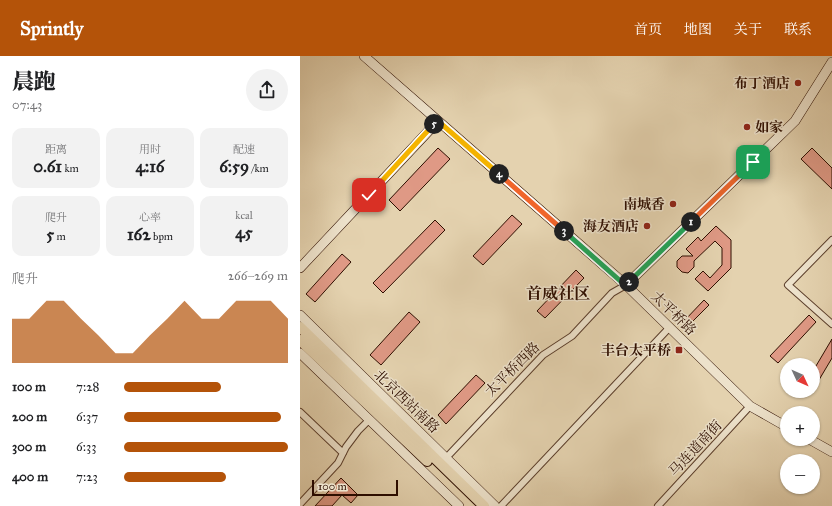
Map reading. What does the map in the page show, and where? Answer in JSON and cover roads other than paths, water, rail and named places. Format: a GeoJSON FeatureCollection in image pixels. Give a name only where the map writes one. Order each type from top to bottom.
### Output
{"type":"FeatureCollection","features":[{"type":"Feature","properties":{"kind":"main road","name":"北京西站南路"},"geometry":{"type":"LineString","coordinates":[[300,327],[484,506]]}},
{"type":"Feature","properties":{"kind":"main road","name":"北京西站南路"},"geometry":{"type":"LineString","coordinates":[[300,340],[474,506]]}},
{"type":"Feature","properties":{"kind":"street","name":"太平桥路"},"geometry":{"type":"LineString","coordinates":[[364,56],[626,286],[750,406],[780,423]]}},
{"type":"Feature","properties":{"kind":"street","name":"太平桥西路"},"geometry":{"type":"LineString","coordinates":[[446,458],[543,355],[572,336],[612,293],[626,286],[795,121],[832,62]]}},
{"type":"Feature","properties":{"kind":"street"},"geometry":{"type":"LineString","coordinates":[[300,268],[438,121]]}},
{"type":"Feature","properties":{"kind":"street"},"geometry":{"type":"LineString","coordinates":[[832,240],[788,285],[832,324]]}},
{"type":"Feature","properties":{"kind":"street","name":"北京西站南路"},"geometry":{"type":"LineString","coordinates":[[300,315],[495,506]]}},
{"type":"Feature","properties":{"kind":"street"},"geometry":{"type":"LineString","coordinates":[[502,506],[669,328]]}},
{"type":"Feature","properties":{"kind":"street"},"geometry":{"type":"LineString","coordinates":[[300,353],[459,506]]}},
{"type":"Feature","properties":{"kind":"street","name":"马连道南街"},"geometry":{"type":"LineString","coordinates":[[658,506],[750,406]]}},
{"type":"Feature","properties":{"kind":"street"},"geometry":{"type":"LineString","coordinates":[[300,412],[343,453]]}},
{"type":"Feature","properties":{"kind":"street"},"geometry":{"type":"LineString","coordinates":[[300,504],[338,463],[358,431],[369,420]]}},
{"type":"Feature","properties":{"kind":"street"},"geometry":{"type":"LineString","coordinates":[[820,446],[832,452]]}},
{"type":"Feature","properties":{"kind":"place","name":"布丁酒店"},"geometry":{"type":"Point","coordinates":[798,83]}},
{"type":"Feature","properties":{"kind":"place","name":"如家"},"geometry":{"type":"Point","coordinates":[747,127]}},
{"type":"Feature","properties":{"kind":"place","name":"南城香"},"geometry":{"type":"Point","coordinates":[673,204]}},
{"type":"Feature","properties":{"kind":"place","name":"海友酒店"},"geometry":{"type":"Point","coordinates":[647,226]}},
{"type":"Feature","properties":{"kind":"place","name":"丰台太平桥"},"geometry":{"type":"Point","coordinates":[679,350]}},
{"type":"Feature","properties":{"kind":"district","name":"首威社区"},"geometry":{"type":"Point","coordinates":[558,293]}}]}
